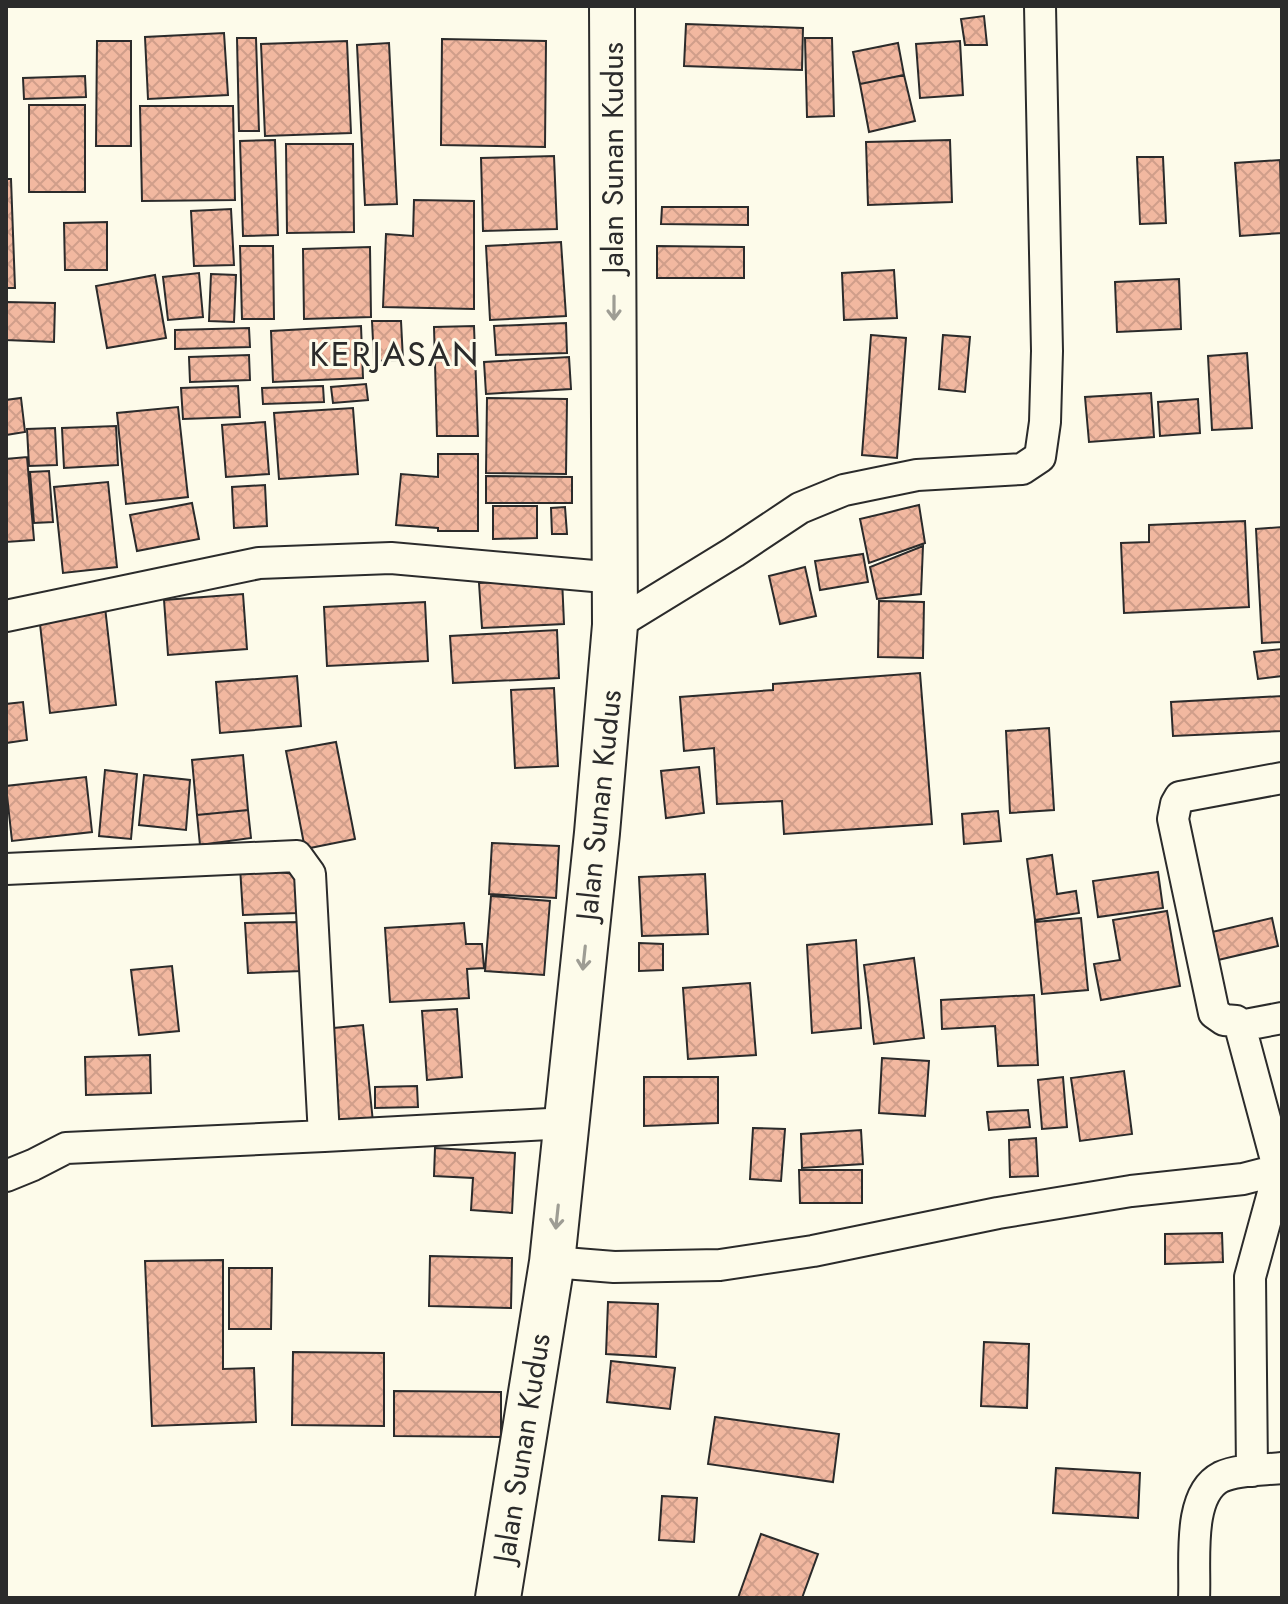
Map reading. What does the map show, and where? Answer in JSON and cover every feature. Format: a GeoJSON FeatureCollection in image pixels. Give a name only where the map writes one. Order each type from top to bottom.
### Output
{"type":"FeatureCollection","features":[{"type":"Feature","properties":{"kind":"main road","name":"Jalan Sunan Kudus"},"geometry":{"type":"LineString","coordinates":[[498,1598],[552,1262],[597,833],[615,625],[612,6]]}},
{"type":"Feature","properties":{"kind":"street"},"geometry":{"type":"LineString","coordinates":[[615,625],[800,508],[844,490],[917,475],[1022,469],[1040,457],[1045,422],[1047,351],[1040,6]]}},
{"type":"Feature","properties":{"kind":"street"},"geometry":{"type":"LineString","coordinates":[[6,616],[259,563],[391,558],[616,578]]}},
{"type":"Feature","properties":{"kind":"street"},"geometry":{"type":"LineString","coordinates":[[1252,1471],[1250,1277],[1280,1170],[1240,1026],[1236,1021],[1224,1020],[1214,1013],[1174,812],[1180,797],[1282,778]]}},
{"type":"Feature","properties":{"kind":"street"},"geometry":{"type":"LineString","coordinates":[[6,869],[297,856],[310,874],[324,1136]]}},
{"type":"Feature","properties":{"kind":"street"},"geometry":{"type":"LineString","coordinates":[[1240,1026],[1282,1018]]}},
{"type":"Feature","properties":{"kind":"street"},"geometry":{"type":"LineString","coordinates":[[6,1176],[66,1148],[567,1123]]}},
{"type":"Feature","properties":{"kind":"street"},"geometry":{"type":"LineString","coordinates":[[552,1262],[614,1267],[720,1265],[813,1251],[998,1213],[1131,1191],[1243,1179],[1280,1170]]}},
{"type":"Feature","properties":{"kind":"street"},"geometry":{"type":"LineString","coordinates":[[1194,1598],[1197,1509],[1207,1487],[1223,1476],[1282,1468]]}},
{"type":"Feature","properties":{"kind":"building"},"geometry":{"type":"Polygon","coordinates":[[[984,16],[987,45],[965,45],[961,19],[984,16]]]}},
{"type":"Feature","properties":{"kind":"building"},"geometry":{"type":"Polygon","coordinates":[[[686,24],[803,28],[802,70],[684,66],[686,24]]]}},
{"type":"Feature","properties":{"kind":"building"},"geometry":{"type":"Polygon","coordinates":[[[224,33],[228,95],[148,99],[145,37],[224,33]]]}},
{"type":"Feature","properties":{"kind":"building"},"geometry":{"type":"Polygon","coordinates":[[[237,38],[256,38],[259,131],[239,131],[237,38]]]}},
{"type":"Feature","properties":{"kind":"building"},"geometry":{"type":"Polygon","coordinates":[[[805,38],[832,38],[834,116],[807,117],[805,38]]]}},
{"type":"Feature","properties":{"kind":"building"},"geometry":{"type":"Polygon","coordinates":[[[442,39],[546,41],[545,147],[441,145],[442,39]]]}},
{"type":"Feature","properties":{"kind":"building"},"geometry":{"type":"Polygon","coordinates":[[[97,41],[131,41],[131,146],[96,146],[97,41]]]}},
{"type":"Feature","properties":{"kind":"building"},"geometry":{"type":"Polygon","coordinates":[[[347,41],[351,133],[265,136],[261,44],[347,41]]]}},
{"type":"Feature","properties":{"kind":"building"},"geometry":{"type":"Polygon","coordinates":[[[960,41],[963,95],[920,98],[916,44],[960,41]]]}},
{"type":"Feature","properties":{"kind":"building"},"geometry":{"type":"Polygon","coordinates":[[[389,43],[397,204],[365,205],[357,45],[389,43]]]}},
{"type":"Feature","properties":{"kind":"building"},"geometry":{"type":"Polygon","coordinates":[[[898,43],[904,75],[860,84],[853,52],[898,43]]]}},
{"type":"Feature","properties":{"kind":"building"},"geometry":{"type":"Polygon","coordinates":[[[904,75],[915,121],[869,132],[860,84],[904,75]]]}},
{"type":"Feature","properties":{"kind":"building"},"geometry":{"type":"Polygon","coordinates":[[[85,76],[86,97],[24,99],[23,78],[85,76]]]}},
{"type":"Feature","properties":{"kind":"building"},"geometry":{"type":"Polygon","coordinates":[[[29,105],[85,105],[85,192],[29,192],[29,105]]]}},
{"type":"Feature","properties":{"kind":"building"},"geometry":{"type":"Polygon","coordinates":[[[140,106],[233,106],[235,200],[142,201],[140,106]]]}},
{"type":"Feature","properties":{"kind":"building"},"geometry":{"type":"Polygon","coordinates":[[[275,140],[278,235],[243,236],[240,141],[275,140]]]}},
{"type":"Feature","properties":{"kind":"building"},"geometry":{"type":"Polygon","coordinates":[[[950,140],[952,202],[868,205],[866,142],[950,140]]]}},
{"type":"Feature","properties":{"kind":"building"},"geometry":{"type":"Polygon","coordinates":[[[286,144],[353,144],[354,232],[287,233],[286,144]]]}},
{"type":"Feature","properties":{"kind":"building"},"geometry":{"type":"Polygon","coordinates":[[[554,156],[557,229],[483,231],[481,158],[554,156]]]}},
{"type":"Feature","properties":{"kind":"building"},"geometry":{"type":"Polygon","coordinates":[[[1137,157],[1163,157],[1166,223],[1140,224],[1137,157]]]}},
{"type":"Feature","properties":{"kind":"building"},"geometry":{"type":"Polygon","coordinates":[[[1280,160],[1282,233],[1240,236],[1235,163],[1280,160]]]}},
{"type":"Feature","properties":{"kind":"building"},"geometry":{"type":"Polygon","coordinates":[[[6,179],[11,179],[15,288],[6,288],[6,179]]]}},
{"type":"Feature","properties":{"kind":"building"},"geometry":{"type":"Polygon","coordinates":[[[414,200],[474,201],[474,309],[383,307],[386,234],[413,236],[414,200]]]}},
{"type":"Feature","properties":{"kind":"building"},"geometry":{"type":"Polygon","coordinates":[[[662,207],[748,207],[748,225],[661,224],[662,207]]]}},
{"type":"Feature","properties":{"kind":"building"},"geometry":{"type":"Polygon","coordinates":[[[231,209],[234,265],[194,266],[191,211],[231,209]]]}},
{"type":"Feature","properties":{"kind":"building"},"geometry":{"type":"Polygon","coordinates":[[[107,222],[107,270],[65,270],[64,223],[107,222]]]}},
{"type":"Feature","properties":{"kind":"building"},"geometry":{"type":"Polygon","coordinates":[[[561,242],[566,316],[490,320],[486,246],[561,242]]]}},
{"type":"Feature","properties":{"kind":"building"},"geometry":{"type":"Polygon","coordinates":[[[240,246],[273,246],[274,319],[242,319],[240,246]]]}},
{"type":"Feature","properties":{"kind":"building"},"geometry":{"type":"Polygon","coordinates":[[[657,246],[744,247],[744,278],[657,278],[657,246]]]}},
{"type":"Feature","properties":{"kind":"building"},"geometry":{"type":"Polygon","coordinates":[[[370,247],[371,317],[304,319],[303,249],[370,247]]]}},
{"type":"Feature","properties":{"kind":"building"},"geometry":{"type":"Polygon","coordinates":[[[894,270],[897,318],[844,320],[842,273],[894,270]]]}},
{"type":"Feature","properties":{"kind":"building"},"geometry":{"type":"Polygon","coordinates":[[[199,273],[203,317],[168,320],[163,277],[199,273]]]}},
{"type":"Feature","properties":{"kind":"building"},"geometry":{"type":"Polygon","coordinates":[[[211,274],[236,275],[234,322],[209,321],[211,274]]]}},
{"type":"Feature","properties":{"kind":"building"},"geometry":{"type":"Polygon","coordinates":[[[155,275],[166,338],[107,348],[96,286],[155,275]]]}},
{"type":"Feature","properties":{"kind":"building"},"geometry":{"type":"Polygon","coordinates":[[[1179,279],[1181,329],[1117,332],[1115,282],[1179,279]]]}},
{"type":"Feature","properties":{"kind":"building"},"geometry":{"type":"Polygon","coordinates":[[[6,302],[55,303],[54,342],[6,340],[6,302]]]}},
{"type":"Feature","properties":{"kind":"building"},"geometry":{"type":"Polygon","coordinates":[[[372,321],[401,321],[403,360],[374,361],[372,321]]]}},
{"type":"Feature","properties":{"kind":"building"},"geometry":{"type":"Polygon","coordinates":[[[566,323],[567,353],[496,355],[494,326],[566,323]]]}},
{"type":"Feature","properties":{"kind":"building"},"geometry":{"type":"Polygon","coordinates":[[[361,326],[363,378],[273,382],[271,331],[361,326]]]}},
{"type":"Feature","properties":{"kind":"building"},"geometry":{"type":"Polygon","coordinates":[[[474,326],[478,436],[437,436],[434,327],[474,326]]]}},
{"type":"Feature","properties":{"kind":"building"},"geometry":{"type":"Polygon","coordinates":[[[249,328],[250,347],[175,349],[175,330],[249,328]]]}},
{"type":"Feature","properties":{"kind":"building"},"geometry":{"type":"Polygon","coordinates":[[[871,335],[906,338],[897,458],[862,455],[871,335]]]}},
{"type":"Feature","properties":{"kind":"building"},"geometry":{"type":"Polygon","coordinates":[[[943,335],[970,337],[965,392],[939,389],[943,335]]]}},
{"type":"Feature","properties":{"kind":"building"},"geometry":{"type":"Polygon","coordinates":[[[1247,353],[1252,428],[1212,430],[1208,356],[1247,353]]]}},
{"type":"Feature","properties":{"kind":"building"},"geometry":{"type":"Polygon","coordinates":[[[249,355],[250,380],[190,382],[189,357],[249,355]]]}},
{"type":"Feature","properties":{"kind":"building"},"geometry":{"type":"Polygon","coordinates":[[[569,357],[571,389],[486,394],[484,362],[569,357]]]}},
{"type":"Feature","properties":{"kind":"building"},"geometry":{"type":"Polygon","coordinates":[[[366,384],[368,400],[333,403],[331,387],[366,384]]]}},
{"type":"Feature","properties":{"kind":"building"},"geometry":{"type":"Polygon","coordinates":[[[238,386],[240,417],[183,419],[181,388],[238,386]]]}},
{"type":"Feature","properties":{"kind":"building"},"geometry":{"type":"Polygon","coordinates":[[[323,386],[324,402],[263,404],[262,388],[323,386]]]}},
{"type":"Feature","properties":{"kind":"building"},"geometry":{"type":"Polygon","coordinates":[[[1151,393],[1154,437],[1089,442],[1085,397],[1151,393]]]}},
{"type":"Feature","properties":{"kind":"building"},"geometry":{"type":"Polygon","coordinates":[[[21,398],[25,432],[6,435],[6,400],[21,398]]]}},
{"type":"Feature","properties":{"kind":"building"},"geometry":{"type":"Polygon","coordinates":[[[487,398],[567,399],[566,474],[486,473],[487,398]]]}},
{"type":"Feature","properties":{"kind":"building"},"geometry":{"type":"Polygon","coordinates":[[[1198,399],[1200,433],[1160,436],[1158,402],[1198,399]]]}},
{"type":"Feature","properties":{"kind":"building"},"geometry":{"type":"Polygon","coordinates":[[[178,407],[188,497],[126,504],[117,413],[178,407]]]}},
{"type":"Feature","properties":{"kind":"building"},"geometry":{"type":"Polygon","coordinates":[[[353,408],[358,474],[279,479],[274,413],[353,408]]]}},
{"type":"Feature","properties":{"kind":"building"},"geometry":{"type":"Polygon","coordinates":[[[265,422],[269,474],[226,477],[222,425],[265,422]]]}},
{"type":"Feature","properties":{"kind":"building"},"geometry":{"type":"Polygon","coordinates":[[[116,426],[118,465],[64,468],[62,428],[116,426]]]}},
{"type":"Feature","properties":{"kind":"building"},"geometry":{"type":"Polygon","coordinates":[[[55,428],[57,465],[29,466],[27,429],[55,428]]]}},
{"type":"Feature","properties":{"kind":"building"},"geometry":{"type":"Polygon","coordinates":[[[438,454],[478,454],[478,531],[438,531],[438,528],[396,525],[401,474],[438,477],[438,454]]]}},
{"type":"Feature","properties":{"kind":"building"},"geometry":{"type":"Polygon","coordinates":[[[27,457],[34,540],[6,542],[6,459],[27,457]]]}},
{"type":"Feature","properties":{"kind":"building"},"geometry":{"type":"Polygon","coordinates":[[[49,471],[53,522],[34,523],[30,472],[49,471]]]}},
{"type":"Feature","properties":{"kind":"building"},"geometry":{"type":"Polygon","coordinates":[[[486,476],[572,477],[572,503],[486,503],[486,476]]]}},
{"type":"Feature","properties":{"kind":"building"},"geometry":{"type":"Polygon","coordinates":[[[108,482],[117,567],[63,573],[54,487],[108,482]]]}},
{"type":"Feature","properties":{"kind":"building"},"geometry":{"type":"Polygon","coordinates":[[[265,485],[267,526],[234,528],[232,487],[265,485]]]}},
{"type":"Feature","properties":{"kind":"building"},"geometry":{"type":"Polygon","coordinates":[[[192,503],[199,539],[137,551],[130,515],[192,503]]]}},
{"type":"Feature","properties":{"kind":"building"},"geometry":{"type":"Polygon","coordinates":[[[919,505],[925,543],[869,563],[860,519],[919,505]]]}},
{"type":"Feature","properties":{"kind":"building"},"geometry":{"type":"Polygon","coordinates":[[[493,506],[537,506],[537,538],[493,539],[493,506]]]}},
{"type":"Feature","properties":{"kind":"building"},"geometry":{"type":"Polygon","coordinates":[[[565,507],[567,534],[552,534],[551,508],[565,507]]]}},
{"type":"Feature","properties":{"kind":"building"},"geometry":{"type":"Polygon","coordinates":[[[1245,521],[1249,607],[1124,613],[1121,543],[1149,542],[1149,525],[1245,521]]]}},
{"type":"Feature","properties":{"kind":"building"},"geometry":{"type":"Polygon","coordinates":[[[1282,527],[1282,642],[1262,643],[1256,529],[1282,527]]]}},
{"type":"Feature","properties":{"kind":"building"},"geometry":{"type":"Polygon","coordinates":[[[923,546],[921,594],[877,599],[870,567],[923,546]]]}},
{"type":"Feature","properties":{"kind":"building"},"geometry":{"type":"Polygon","coordinates":[[[863,554],[868,582],[820,590],[815,561],[863,554]]]}},
{"type":"Feature","properties":{"kind":"building"},"geometry":{"type":"Polygon","coordinates":[[[805,567],[816,616],[780,624],[769,576],[805,567]]]}},
{"type":"Feature","properties":{"kind":"building"},"geometry":{"type":"Polygon","coordinates":[[[562,578],[564,624],[482,628],[479,583],[562,578]]]}},
{"type":"Feature","properties":{"kind":"building"},"geometry":{"type":"Polygon","coordinates":[[[243,594],[247,649],[168,655],[164,600],[243,594]]]}},
{"type":"Feature","properties":{"kind":"building"},"geometry":{"type":"Polygon","coordinates":[[[879,601],[924,602],[923,658],[878,657],[879,601]]]}},
{"type":"Feature","properties":{"kind":"building"},"geometry":{"type":"Polygon","coordinates":[[[425,602],[428,661],[327,666],[324,607],[425,602]]]}},
{"type":"Feature","properties":{"kind":"building"},"geometry":{"type":"Polygon","coordinates":[[[105,607],[116,705],[50,713],[39,615],[105,607]]]}},
{"type":"Feature","properties":{"kind":"building"},"geometry":{"type":"Polygon","coordinates":[[[557,630],[559,678],[453,683],[450,636],[557,630]]]}},
{"type":"Feature","properties":{"kind":"building"},"geometry":{"type":"Polygon","coordinates":[[[1282,649],[1282,676],[1258,679],[1254,652],[1282,649]]]}},
{"type":"Feature","properties":{"kind":"building"},"geometry":{"type":"Polygon","coordinates":[[[920,673],[932,824],[784,834],[782,801],[717,804],[714,748],[684,751],[680,697],[773,690],[773,684],[920,673]]]}},
{"type":"Feature","properties":{"kind":"building"},"geometry":{"type":"Polygon","coordinates":[[[297,676],[301,726],[220,733],[216,682],[297,676]]]}},
{"type":"Feature","properties":{"kind":"building"},"geometry":{"type":"Polygon","coordinates":[[[554,688],[558,766],[515,768],[511,690],[554,688]]]}},
{"type":"Feature","properties":{"kind":"building"},"geometry":{"type":"Polygon","coordinates":[[[1282,696],[1282,731],[1173,736],[1171,702],[1282,696]]]}},
{"type":"Feature","properties":{"kind":"building"},"geometry":{"type":"Polygon","coordinates":[[[23,702],[27,740],[6,743],[6,704],[23,702]]]}},
{"type":"Feature","properties":{"kind":"building"},"geometry":{"type":"Polygon","coordinates":[[[1049,728],[1054,810],[1010,813],[1006,731],[1049,728]]]}},
{"type":"Feature","properties":{"kind":"building"},"geometry":{"type":"Polygon","coordinates":[[[336,742],[355,839],[305,849],[286,751],[336,742]]]}},
{"type":"Feature","properties":{"kind":"building"},"geometry":{"type":"Polygon","coordinates":[[[243,755],[248,810],[197,815],[192,760],[243,755]]]}},
{"type":"Feature","properties":{"kind":"building"},"geometry":{"type":"Polygon","coordinates":[[[699,767],[704,813],[666,818],[661,771],[699,767]]]}},
{"type":"Feature","properties":{"kind":"building"},"geometry":{"type":"Polygon","coordinates":[[[105,770],[137,774],[131,839],[99,836],[105,770]]]}},
{"type":"Feature","properties":{"kind":"building"},"geometry":{"type":"Polygon","coordinates":[[[144,775],[190,780],[186,830],[139,825],[144,775]]]}},
{"type":"Feature","properties":{"kind":"building"},"geometry":{"type":"Polygon","coordinates":[[[86,777],[92,832],[12,841],[6,786],[86,777]]]}},
{"type":"Feature","properties":{"kind":"building"},"geometry":{"type":"Polygon","coordinates":[[[248,810],[251,838],[200,845],[197,815],[248,810]]]}},
{"type":"Feature","properties":{"kind":"building"},"geometry":{"type":"Polygon","coordinates":[[[998,811],[1001,841],[964,844],[962,814],[998,811]]]}},
{"type":"Feature","properties":{"kind":"building"},"geometry":{"type":"Polygon","coordinates":[[[492,843],[559,846],[556,898],[489,894],[492,843]]]}},
{"type":"Feature","properties":{"kind":"building"},"geometry":{"type":"Polygon","coordinates":[[[1052,855],[1057,894],[1076,891],[1079,913],[1035,920],[1027,859],[1052,855]]]}},
{"type":"Feature","properties":{"kind":"building"},"geometry":{"type":"Polygon","coordinates":[[[240,867],[302,875],[298,913],[243,915],[240,867]]]}},
{"type":"Feature","properties":{"kind":"building"},"geometry":{"type":"Polygon","coordinates":[[[1158,872],[1163,908],[1098,917],[1093,881],[1158,872]]]}},
{"type":"Feature","properties":{"kind":"building"},"geometry":{"type":"Polygon","coordinates":[[[705,874],[708,934],[642,936],[639,877],[705,874]]]}},
{"type":"Feature","properties":{"kind":"building"},"geometry":{"type":"Polygon","coordinates":[[[491,896],[550,901],[544,975],[485,971],[491,896]]]}},
{"type":"Feature","properties":{"kind":"building"},"geometry":{"type":"Polygon","coordinates":[[[1167,911],[1180,986],[1101,1000],[1094,964],[1120,960],[1113,920],[1167,911]]]}},
{"type":"Feature","properties":{"kind":"building"},"geometry":{"type":"Polygon","coordinates":[[[1081,918],[1088,990],[1042,994],[1035,922],[1081,918]]]}},
{"type":"Feature","properties":{"kind":"building"},"geometry":{"type":"Polygon","coordinates":[[[1272,918],[1278,946],[1218,960],[1212,932],[1272,918]]]}},
{"type":"Feature","properties":{"kind":"building"},"geometry":{"type":"Polygon","coordinates":[[[300,922],[302,971],[248,973],[245,923],[300,922]]]}},
{"type":"Feature","properties":{"kind":"building"},"geometry":{"type":"Polygon","coordinates":[[[464,923],[466,944],[482,944],[484,968],[467,969],[469,998],[390,1002],[385,928],[464,923]]]}},
{"type":"Feature","properties":{"kind":"building"},"geometry":{"type":"Polygon","coordinates":[[[856,940],[861,1028],[812,1033],[807,945],[856,940]]]}},
{"type":"Feature","properties":{"kind":"building"},"geometry":{"type":"Polygon","coordinates":[[[639,943],[663,944],[663,970],[639,971],[639,943]]]}},
{"type":"Feature","properties":{"kind":"building"},"geometry":{"type":"Polygon","coordinates":[[[914,958],[924,1038],[874,1044],[864,965],[914,958]]]}},
{"type":"Feature","properties":{"kind":"building"},"geometry":{"type":"Polygon","coordinates":[[[172,966],[179,1031],[139,1035],[131,970],[172,966]]]}},
{"type":"Feature","properties":{"kind":"building"},"geometry":{"type":"Polygon","coordinates":[[[750,983],[756,1055],[688,1059],[683,988],[750,983]]]}},
{"type":"Feature","properties":{"kind":"building"},"geometry":{"type":"Polygon","coordinates":[[[1034,995],[1038,1065],[998,1066],[995,1026],[942,1029],[941,1000],[1034,995]]]}},
{"type":"Feature","properties":{"kind":"building"},"geometry":{"type":"Polygon","coordinates":[[[457,1009],[462,1077],[427,1080],[422,1011],[457,1009]]]}},
{"type":"Feature","properties":{"kind":"building"},"geometry":{"type":"Polygon","coordinates":[[[363,1025],[373,1122],[335,1126],[324,1029],[363,1025]]]}},
{"type":"Feature","properties":{"kind":"building"},"geometry":{"type":"Polygon","coordinates":[[[150,1055],[151,1093],[86,1095],[85,1057],[150,1055]]]}},
{"type":"Feature","properties":{"kind":"building"},"geometry":{"type":"Polygon","coordinates":[[[882,1058],[929,1061],[925,1116],[879,1113],[882,1058]]]}},
{"type":"Feature","properties":{"kind":"building"},"geometry":{"type":"Polygon","coordinates":[[[1124,1071],[1132,1134],[1080,1141],[1071,1078],[1124,1071]]]}},
{"type":"Feature","properties":{"kind":"building"},"geometry":{"type":"Polygon","coordinates":[[[644,1077],[718,1077],[718,1123],[644,1126],[644,1077]]]}},
{"type":"Feature","properties":{"kind":"building"},"geometry":{"type":"Polygon","coordinates":[[[1063,1077],[1067,1127],[1042,1129],[1038,1080],[1063,1077]]]}},
{"type":"Feature","properties":{"kind":"building"},"geometry":{"type":"Polygon","coordinates":[[[417,1086],[418,1107],[375,1108],[375,1087],[417,1086]]]}},
{"type":"Feature","properties":{"kind":"building"},"geometry":{"type":"Polygon","coordinates":[[[1028,1110],[1030,1127],[989,1130],[987,1112],[1028,1110]]]}},
{"type":"Feature","properties":{"kind":"building"},"geometry":{"type":"Polygon","coordinates":[[[753,1128],[785,1129],[781,1181],[750,1179],[753,1128]]]}},
{"type":"Feature","properties":{"kind":"building"},"geometry":{"type":"Polygon","coordinates":[[[861,1130],[863,1164],[802,1168],[801,1134],[861,1130]]]}},
{"type":"Feature","properties":{"kind":"building"},"geometry":{"type":"Polygon","coordinates":[[[1036,1138],[1038,1176],[1010,1177],[1009,1140],[1036,1138]]]}},
{"type":"Feature","properties":{"kind":"building"},"geometry":{"type":"Polygon","coordinates":[[[435,1148],[515,1153],[512,1213],[471,1210],[473,1178],[434,1176],[435,1148]]]}},
{"type":"Feature","properties":{"kind":"building"},"geometry":{"type":"Polygon","coordinates":[[[799,1170],[862,1170],[862,1203],[800,1203],[799,1170]]]}},
{"type":"Feature","properties":{"kind":"building"},"geometry":{"type":"Polygon","coordinates":[[[1222,1233],[1223,1262],[1165,1264],[1165,1234],[1222,1233]]]}},
{"type":"Feature","properties":{"kind":"building"},"geometry":{"type":"Polygon","coordinates":[[[430,1256],[512,1258],[511,1308],[429,1306],[430,1256]]]}},
{"type":"Feature","properties":{"kind":"building"},"geometry":{"type":"Polygon","coordinates":[[[223,1260],[223,1369],[254,1368],[256,1422],[152,1426],[145,1261],[223,1260]]]}},
{"type":"Feature","properties":{"kind":"building"},"geometry":{"type":"Polygon","coordinates":[[[229,1268],[272,1268],[271,1329],[229,1329],[229,1268]]]}},
{"type":"Feature","properties":{"kind":"building"},"geometry":{"type":"Polygon","coordinates":[[[608,1302],[658,1304],[656,1357],[606,1354],[608,1302]]]}},
{"type":"Feature","properties":{"kind":"building"},"geometry":{"type":"Polygon","coordinates":[[[984,1342],[1029,1344],[1027,1408],[981,1406],[984,1342]]]}},
{"type":"Feature","properties":{"kind":"building"},"geometry":{"type":"Polygon","coordinates":[[[293,1352],[384,1353],[384,1426],[292,1425],[293,1352]]]}},
{"type":"Feature","properties":{"kind":"building"},"geometry":{"type":"Polygon","coordinates":[[[611,1361],[675,1368],[670,1409],[607,1402],[611,1361]]]}},
{"type":"Feature","properties":{"kind":"building"},"geometry":{"type":"Polygon","coordinates":[[[394,1391],[501,1392],[501,1437],[394,1436],[394,1391]]]}},
{"type":"Feature","properties":{"kind":"building"},"geometry":{"type":"Polygon","coordinates":[[[715,1417],[839,1434],[833,1482],[708,1464],[715,1417]]]}},
{"type":"Feature","properties":{"kind":"building"},"geometry":{"type":"Polygon","coordinates":[[[1056,1468],[1140,1473],[1138,1518],[1053,1513],[1056,1468]]]}},
{"type":"Feature","properties":{"kind":"building"},"geometry":{"type":"Polygon","coordinates":[[[662,1496],[697,1498],[694,1542],[659,1540],[662,1496]]]}},
{"type":"Feature","properties":{"kind":"building"},"geometry":{"type":"Polygon","coordinates":[[[761,1534],[818,1554],[802,1598],[738,1598],[761,1534]]]}},
{"type":"Feature","properties":{"kind":"district","name":"KERJASAN"},"geometry":{"type":"Point","coordinates":[395,354]}}]}
